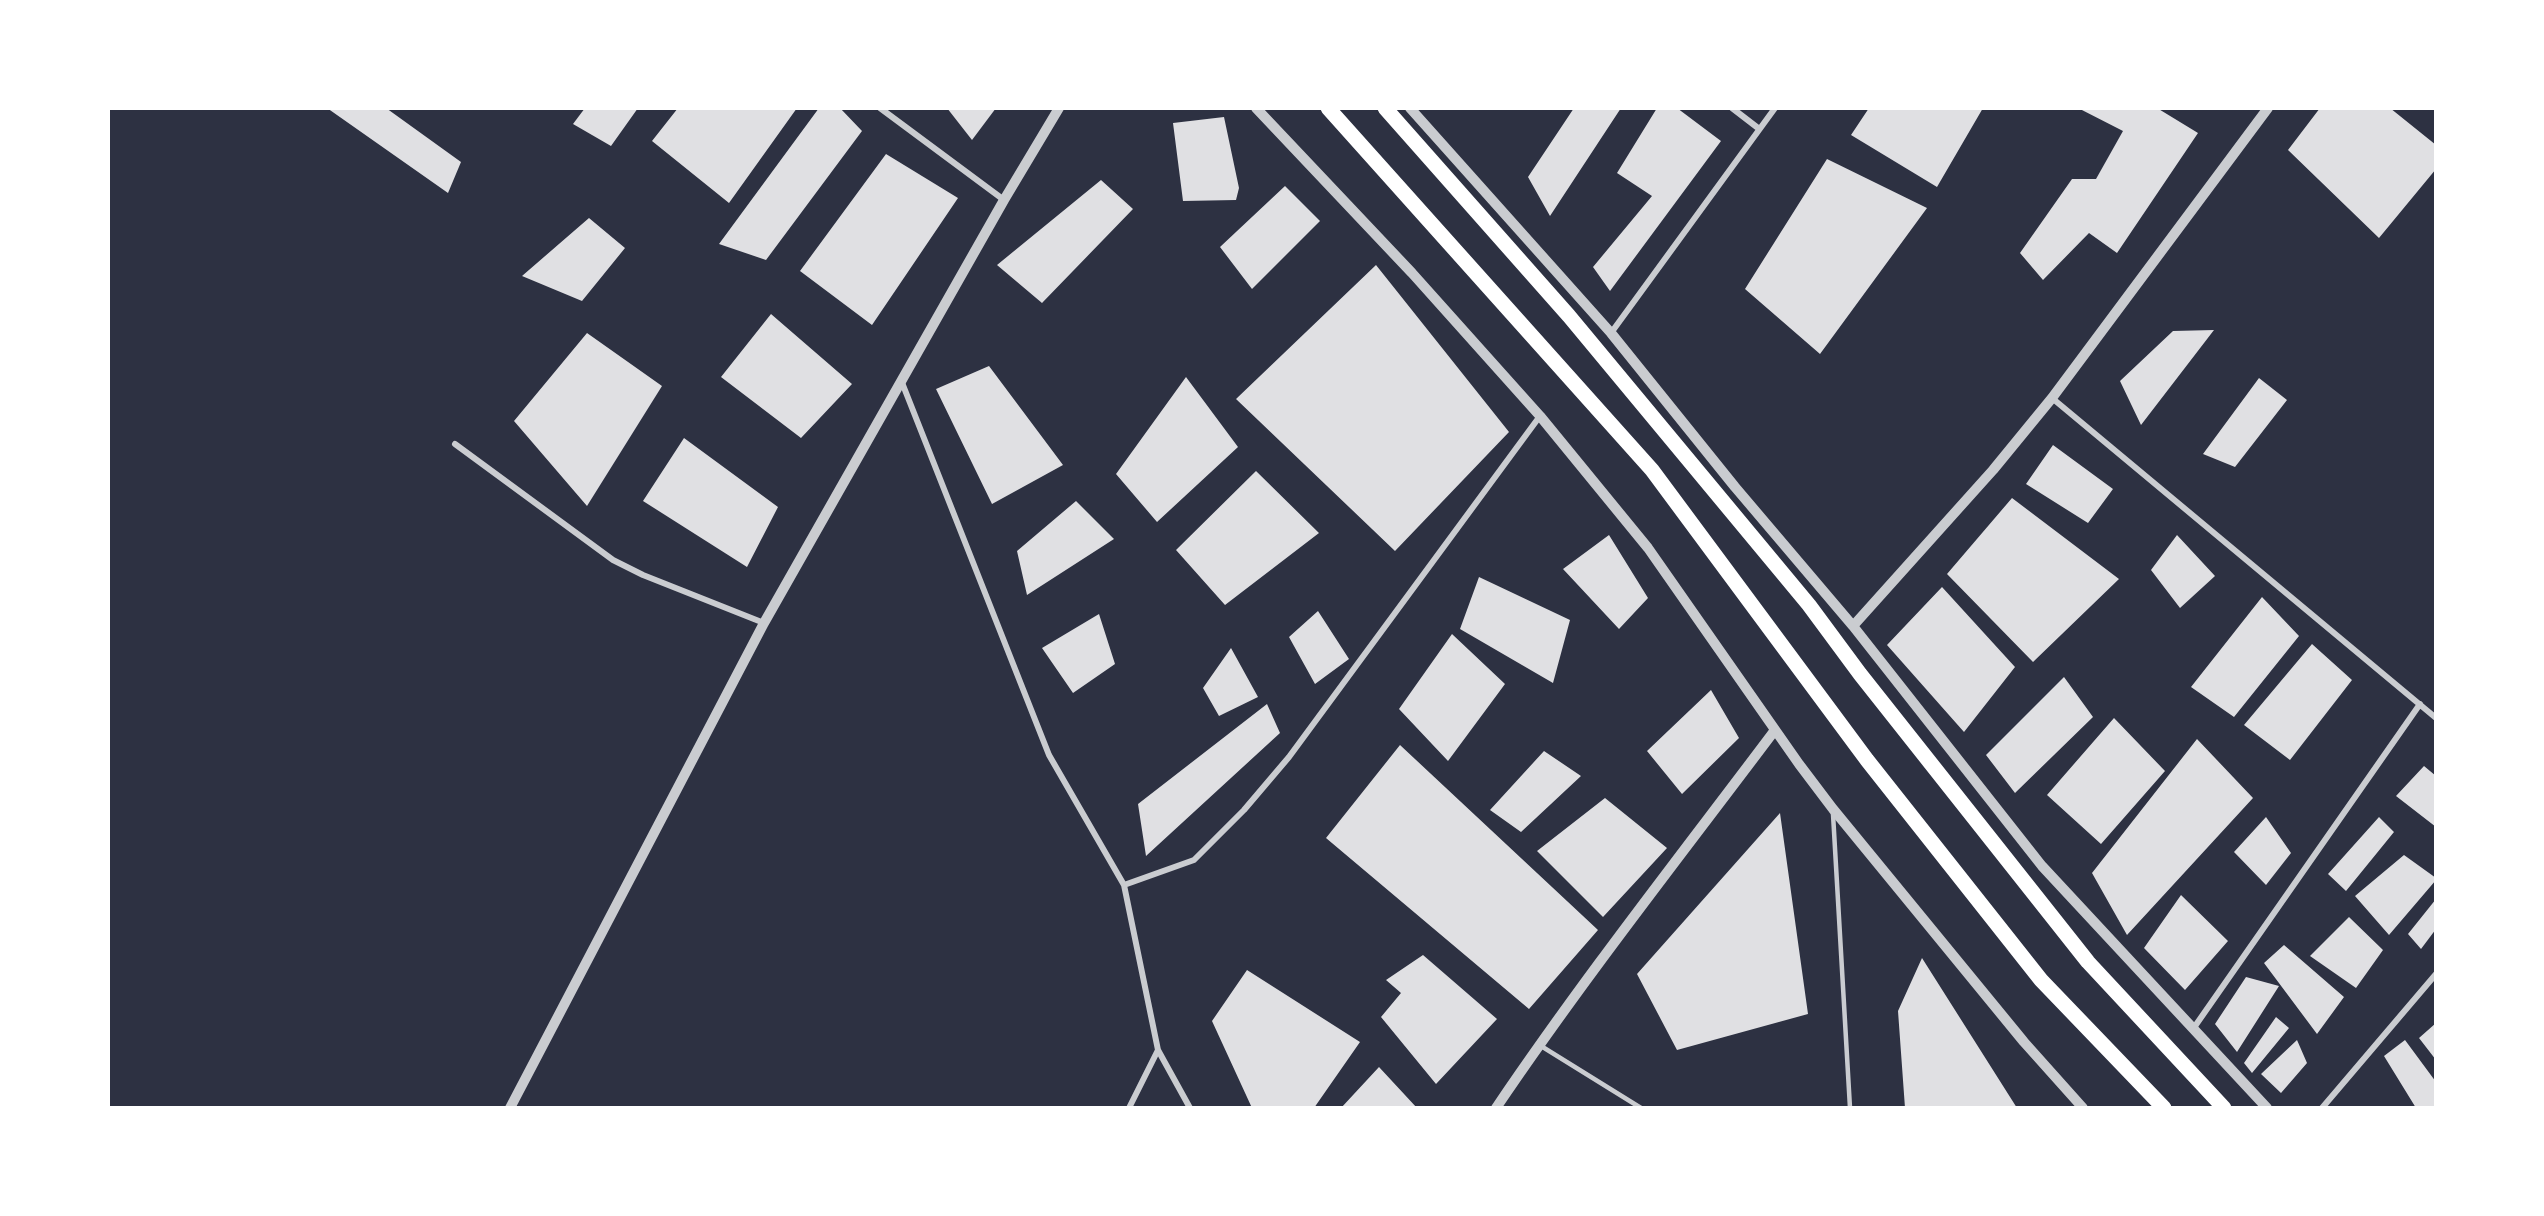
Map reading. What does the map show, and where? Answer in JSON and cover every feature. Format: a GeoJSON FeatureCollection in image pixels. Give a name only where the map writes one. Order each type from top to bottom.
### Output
{"type":"FeatureCollection","features":[{"type":"Feature","properties":{"kind":"main road"},"geometry":{"type":"LineString","coordinates":[[1328,108],[1652,470],[1867,760],[2041,980],[2164,1108]]}},
{"type":"Feature","properties":{"kind":"main road"},"geometry":{"type":"LineString","coordinates":[[1385,108],[1569,316],[1809,605],[1860,674],[2088,962],[2224,1108]]}},
{"type":"Feature","properties":{"kind":"street"},"geometry":{"type":"LineString","coordinates":[[880,108],[1005,200]]}},
{"type":"Feature","properties":{"kind":"street"},"geometry":{"type":"LineString","coordinates":[[510,1108],[764,623],[1059,108]]}},
{"type":"Feature","properties":{"kind":"street"},"geometry":{"type":"LineString","coordinates":[[1256,108],[1412,273],[1540,416],[1648,548],[1833,809],[2024,1042],[2083,1108]]}},
{"type":"Feature","properties":{"kind":"street"},"geometry":{"type":"LineString","coordinates":[[1410,108],[1611,333],[1735,487],[1853,626],[2042,866],[2267,1108]]}},
{"type":"Feature","properties":{"kind":"street"},"geometry":{"type":"LineString","coordinates":[[1732,108],[1758,129]]}},
{"type":"Feature","properties":{"kind":"street"},"geometry":{"type":"LineString","coordinates":[[1611,333],[1775,108]]}},
{"type":"Feature","properties":{"kind":"street"},"geometry":{"type":"LineString","coordinates":[[1853,626],[1993,470],[2052,398],[2268,108]]}},
{"type":"Feature","properties":{"kind":"street"},"geometry":{"type":"LineString","coordinates":[[902,380],[1049,756],[1124,885],[1158,1050],[1190,1108]]}},
{"type":"Feature","properties":{"kind":"street"},"geometry":{"type":"LineString","coordinates":[[2052,398],[2436,718]]}},
{"type":"Feature","properties":{"kind":"street"},"geometry":{"type":"LineString","coordinates":[[1124,885],[1194,860],[1244,810],[1290,757],[1540,416]]}},
{"type":"Feature","properties":{"kind":"street"},"geometry":{"type":"LineString","coordinates":[[454,444],[613,560],[643,575],[764,623]]}},
{"type":"Feature","properties":{"kind":"street"},"geometry":{"type":"LineString","coordinates":[[2193,1029],[2420,704]]}},
{"type":"Feature","properties":{"kind":"street"},"geometry":{"type":"LineString","coordinates":[[1496,1108],[1539,1045],[1640,908],[1775,730]]}},
{"type":"Feature","properties":{"kind":"street"},"geometry":{"type":"LineString","coordinates":[[2322,1108],[2436,974]]}},
{"type":"Feature","properties":{"kind":"street"},"geometry":{"type":"LineString","coordinates":[[1129,1108],[1158,1050]]}},
{"type":"Feature","properties":{"kind":"lane"},"geometry":{"type":"LineString","coordinates":[[1833,809],[1850,1108]]}},
{"type":"Feature","properties":{"kind":"lane"},"geometry":{"type":"LineString","coordinates":[[1539,1045],[1641,1108]]}},
{"type":"Feature","properties":{"kind":"building"},"geometry":{"type":"Polygon","coordinates":[[[327,108],[386,108],[461,162],[448,193],[327,108]]]}},
{"type":"Feature","properties":{"kind":"building"},"geometry":{"type":"Polygon","coordinates":[[[585,108],[638,108],[611,146],[573,124],[585,108]]]}},
{"type":"Feature","properties":{"kind":"building"},"geometry":{"type":"Polygon","coordinates":[[[678,108],[797,108],[729,203],[652,141],[678,108]]]}},
{"type":"Feature","properties":{"kind":"building"},"geometry":{"type":"Polygon","coordinates":[[[819,108],[840,108],[862,131],[766,260],[719,244],[819,108]]]}},
{"type":"Feature","properties":{"kind":"building"},"geometry":{"type":"Polygon","coordinates":[[[947,108],[996,108],[972,140],[947,108]]]}},
{"type":"Feature","properties":{"kind":"building"},"geometry":{"type":"Polygon","coordinates":[[[1574,108],[1621,108],[1550,216],[1528,177],[1574,108]]]}},
{"type":"Feature","properties":{"kind":"building"},"geometry":{"type":"Polygon","coordinates":[[[1657,108],[1677,108],[1721,141],[1610,291],[1593,267],[1652,196],[1617,173],[1657,108]]]}},
{"type":"Feature","properties":{"kind":"building"},"geometry":{"type":"Polygon","coordinates":[[[1869,108],[1983,108],[1937,187],[1851,135],[1869,108]]]}},
{"type":"Feature","properties":{"kind":"building"},"geometry":{"type":"Polygon","coordinates":[[[2078,108],[2157,108],[2198,133],[2117,253],[2089,233],[2043,280],[2020,253],[2072,179],[2096,179],[2123,131],[2078,108]]]}},
{"type":"Feature","properties":{"kind":"building"},"geometry":{"type":"Polygon","coordinates":[[[2320,108],[2390,108],[2436,145],[2436,169],[2379,238],[2288,150],[2320,108]]]}},
{"type":"Feature","properties":{"kind":"building"},"geometry":{"type":"Polygon","coordinates":[[[1224,117],[1239,188],[1236,200],[1183,201],[1173,123],[1224,117]]]}},
{"type":"Feature","properties":{"kind":"building"},"geometry":{"type":"Polygon","coordinates":[[[886,154],[958,198],[872,325],[800,271],[886,154]]]}},
{"type":"Feature","properties":{"kind":"building"},"geometry":{"type":"Polygon","coordinates":[[[1827,159],[1927,208],[1820,354],[1745,289],[1827,159]]]}},
{"type":"Feature","properties":{"kind":"building"},"geometry":{"type":"Polygon","coordinates":[[[1101,180],[1133,209],[1042,303],[997,265],[1101,180]]]}},
{"type":"Feature","properties":{"kind":"building"},"geometry":{"type":"Polygon","coordinates":[[[1285,186],[1320,221],[1252,289],[1220,247],[1285,186]]]}},
{"type":"Feature","properties":{"kind":"building"},"geometry":{"type":"Polygon","coordinates":[[[589,218],[625,248],[582,301],[522,276],[589,218]]]}},
{"type":"Feature","properties":{"kind":"building"},"geometry":{"type":"Polygon","coordinates":[[[1376,265],[1509,432],[1395,551],[1236,399],[1376,265]]]}},
{"type":"Feature","properties":{"kind":"building"},"geometry":{"type":"Polygon","coordinates":[[[771,314],[852,384],[801,438],[721,377],[771,314]]]}},
{"type":"Feature","properties":{"kind":"building"},"geometry":{"type":"Polygon","coordinates":[[[2214,330],[2141,425],[2120,381],[2173,331],[2214,330]]]}},
{"type":"Feature","properties":{"kind":"building"},"geometry":{"type":"Polygon","coordinates":[[[587,333],[662,386],[587,506],[514,421],[587,333]]]}},
{"type":"Feature","properties":{"kind":"building"},"geometry":{"type":"Polygon","coordinates":[[[989,366],[1063,465],[992,504],[936,389],[989,366]]]}},
{"type":"Feature","properties":{"kind":"building"},"geometry":{"type":"Polygon","coordinates":[[[1186,377],[1238,447],[1157,522],[1116,474],[1186,377]]]}},
{"type":"Feature","properties":{"kind":"building"},"geometry":{"type":"Polygon","coordinates":[[[2259,378],[2287,400],[2235,467],[2203,454],[2259,378]]]}},
{"type":"Feature","properties":{"kind":"building"},"geometry":{"type":"Polygon","coordinates":[[[684,438],[778,507],[747,567],[643,501],[684,438]]]}},
{"type":"Feature","properties":{"kind":"building"},"geometry":{"type":"Polygon","coordinates":[[[2053,445],[2113,489],[2088,523],[2026,484],[2053,445]]]}},
{"type":"Feature","properties":{"kind":"building"},"geometry":{"type":"Polygon","coordinates":[[[1256,471],[1319,533],[1225,605],[1176,550],[1256,471]]]}},
{"type":"Feature","properties":{"kind":"building"},"geometry":{"type":"Polygon","coordinates":[[[2012,498],[2119,579],[2033,662],[1947,574],[2012,498]]]}},
{"type":"Feature","properties":{"kind":"building"},"geometry":{"type":"Polygon","coordinates":[[[1076,501],[1114,539],[1027,595],[1017,551],[1076,501]]]}},
{"type":"Feature","properties":{"kind":"building"},"geometry":{"type":"Polygon","coordinates":[[[1609,535],[1648,598],[1619,629],[1563,569],[1609,535]]]}},
{"type":"Feature","properties":{"kind":"building"},"geometry":{"type":"Polygon","coordinates":[[[2177,535],[2215,576],[2180,608],[2151,570],[2177,535]]]}},
{"type":"Feature","properties":{"kind":"building"},"geometry":{"type":"Polygon","coordinates":[[[1479,577],[1570,620],[1553,683],[1460,629],[1479,577]]]}},
{"type":"Feature","properties":{"kind":"building"},"geometry":{"type":"Polygon","coordinates":[[[1942,587],[2015,667],[1964,732],[1887,645],[1942,587]]]}},
{"type":"Feature","properties":{"kind":"building"},"geometry":{"type":"Polygon","coordinates":[[[2262,597],[2299,636],[2234,717],[2191,687],[2262,597]]]}},
{"type":"Feature","properties":{"kind":"building"},"geometry":{"type":"Polygon","coordinates":[[[1318,611],[1349,659],[1315,684],[1289,637],[1318,611]]]}},
{"type":"Feature","properties":{"kind":"building"},"geometry":{"type":"Polygon","coordinates":[[[1099,614],[1115,664],[1073,693],[1042,648],[1099,614]]]}},
{"type":"Feature","properties":{"kind":"building"},"geometry":{"type":"Polygon","coordinates":[[[1452,634],[1505,684],[1448,761],[1399,709],[1452,634]]]}},
{"type":"Feature","properties":{"kind":"building"},"geometry":{"type":"Polygon","coordinates":[[[2312,644],[2352,680],[2290,760],[2244,725],[2312,644]]]}},
{"type":"Feature","properties":{"kind":"building"},"geometry":{"type":"Polygon","coordinates":[[[1231,648],[1258,697],[1219,716],[1203,688],[1231,648]]]}},
{"type":"Feature","properties":{"kind":"building"},"geometry":{"type":"Polygon","coordinates":[[[2064,677],[2093,717],[2015,793],[1986,755],[2064,677]]]}},
{"type":"Feature","properties":{"kind":"building"},"geometry":{"type":"Polygon","coordinates":[[[1711,690],[1739,738],[1682,794],[1647,751],[1711,690]]]}},
{"type":"Feature","properties":{"kind":"building"},"geometry":{"type":"Polygon","coordinates":[[[1267,704],[1280,733],[1146,856],[1138,804],[1267,704]]]}},
{"type":"Feature","properties":{"kind":"building"},"geometry":{"type":"Polygon","coordinates":[[[2114,718],[2165,771],[2101,844],[2047,795],[2114,718]]]}},
{"type":"Feature","properties":{"kind":"building"},"geometry":{"type":"Polygon","coordinates":[[[2197,739],[2253,798],[2127,935],[2092,873],[2197,739]]]}},
{"type":"Feature","properties":{"kind":"building"},"geometry":{"type":"Polygon","coordinates":[[[1400,745],[1598,930],[1529,1009],[1326,838],[1400,745]]]}},
{"type":"Feature","properties":{"kind":"building"},"geometry":{"type":"Polygon","coordinates":[[[1544,751],[1581,776],[1521,832],[1490,810],[1544,751]]]}},
{"type":"Feature","properties":{"kind":"building"},"geometry":{"type":"Polygon","coordinates":[[[2424,766],[2436,776],[2436,827],[2396,796],[2424,766]]]}},
{"type":"Feature","properties":{"kind":"building"},"geometry":{"type":"Polygon","coordinates":[[[1605,798],[1667,848],[1603,917],[1537,851],[1605,798]]]}},
{"type":"Feature","properties":{"kind":"building"},"geometry":{"type":"Polygon","coordinates":[[[1780,813],[1808,1014],[1677,1050],[1637,974],[1780,813]]]}},
{"type":"Feature","properties":{"kind":"building"},"geometry":{"type":"Polygon","coordinates":[[[2266,817],[2291,853],[2266,885],[2234,852],[2266,817]]]}},
{"type":"Feature","properties":{"kind":"building"},"geometry":{"type":"Polygon","coordinates":[[[2379,817],[2394,832],[2346,891],[2328,874],[2379,817]]]}},
{"type":"Feature","properties":{"kind":"building"},"geometry":{"type":"Polygon","coordinates":[[[2404,855],[2436,880],[2389,935],[2355,896],[2404,855]]]}},
{"type":"Feature","properties":{"kind":"building"},"geometry":{"type":"Polygon","coordinates":[[[2181,895],[2228,941],[2185,990],[2144,948],[2181,895]]]}},
{"type":"Feature","properties":{"kind":"building"},"geometry":{"type":"Polygon","coordinates":[[[2436,899],[2436,929],[2421,949],[2408,934],[2436,899]]]}},
{"type":"Feature","properties":{"kind":"building"},"geometry":{"type":"Polygon","coordinates":[[[2349,917],[2383,950],[2356,988],[2310,956],[2349,917]]]}},
{"type":"Feature","properties":{"kind":"building"},"geometry":{"type":"Polygon","coordinates":[[[2284,945],[2344,997],[2317,1034],[2264,963],[2284,945]]]}},
{"type":"Feature","properties":{"kind":"building"},"geometry":{"type":"Polygon","coordinates":[[[1423,955],[1497,1019],[1436,1084],[1381,1017],[1401,993],[1386,980],[1423,955]]]}},
{"type":"Feature","properties":{"kind":"building"},"geometry":{"type":"Polygon","coordinates":[[[1922,958],[2017,1108],[1905,1108],[1898,1011],[1922,958]]]}},
{"type":"Feature","properties":{"kind":"building"},"geometry":{"type":"Polygon","coordinates":[[[1247,970],[1360,1042],[1314,1108],[1252,1108],[1212,1021],[1247,970]]]}},
{"type":"Feature","properties":{"kind":"building"},"geometry":{"type":"Polygon","coordinates":[[[2246,977],[2279,986],[2237,1052],[2215,1024],[2246,977]]]}},
{"type":"Feature","properties":{"kind":"building"},"geometry":{"type":"Polygon","coordinates":[[[2276,1017],[2289,1028],[2252,1073],[2244,1063],[2276,1017]]]}},
{"type":"Feature","properties":{"kind":"building"},"geometry":{"type":"Polygon","coordinates":[[[2436,1023],[2436,1060],[2419,1038],[2436,1023]]]}},
{"type":"Feature","properties":{"kind":"building"},"geometry":{"type":"Polygon","coordinates":[[[2297,1040],[2307,1063],[2281,1093],[2261,1074],[2297,1040]]]}},
{"type":"Feature","properties":{"kind":"building"},"geometry":{"type":"Polygon","coordinates":[[[2405,1040],[2436,1082],[2436,1108],[2416,1108],[2384,1056],[2405,1040]]]}},
{"type":"Feature","properties":{"kind":"building"},"geometry":{"type":"Polygon","coordinates":[[[1379,1067],[1417,1108],[1341,1108],[1379,1067]]]}}]}
